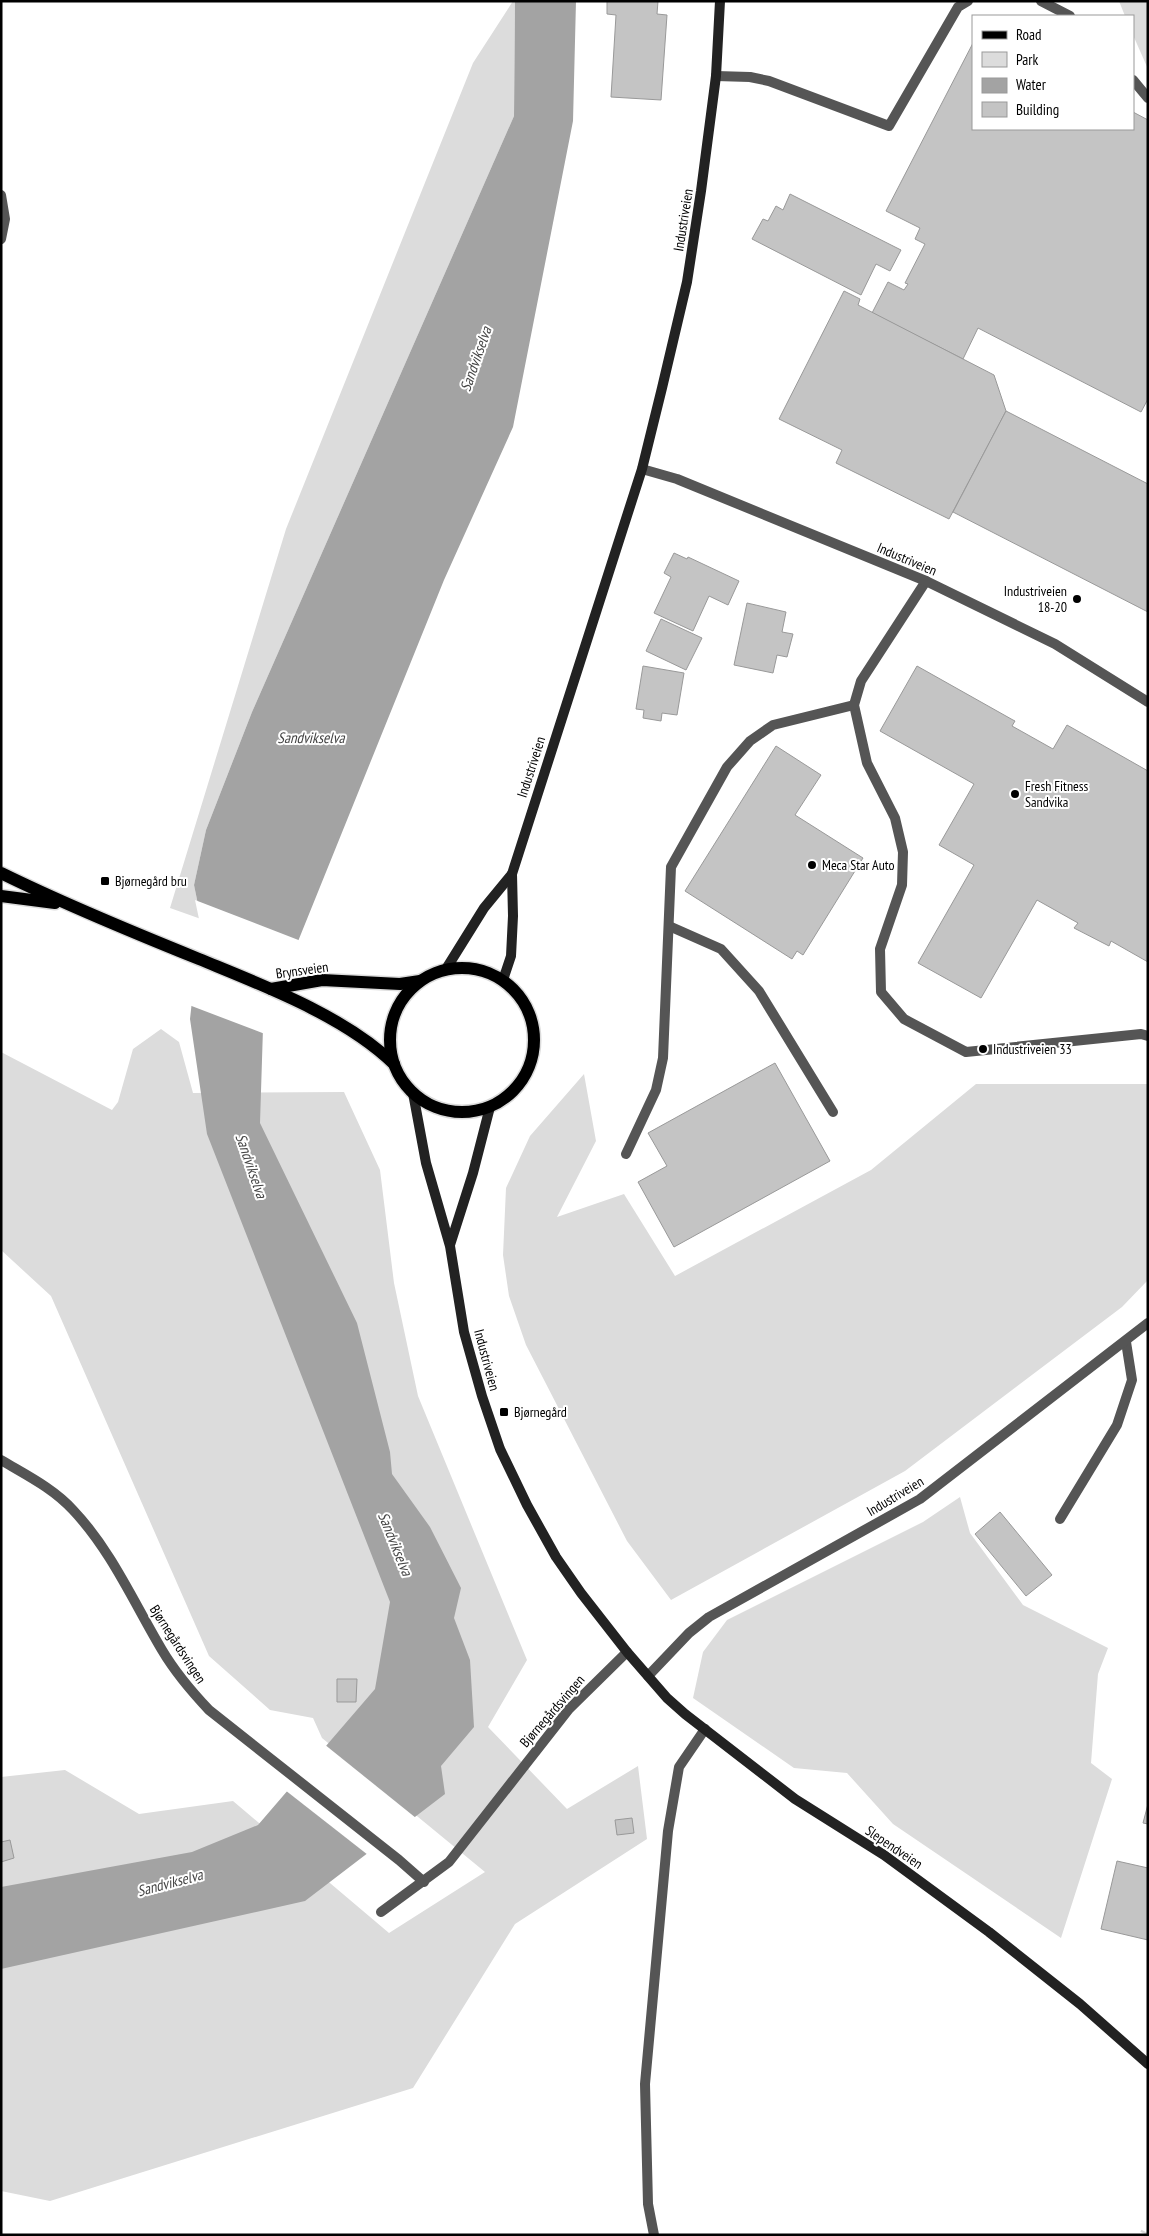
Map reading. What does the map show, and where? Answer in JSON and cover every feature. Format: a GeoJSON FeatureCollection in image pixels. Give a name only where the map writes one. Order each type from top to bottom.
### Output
{"type":"FeatureCollection","features":[{"type":"Feature","properties":{"kind":"main road","name":"Industriveien"},"geometry":{"type":"LineString","coordinates":[[503,980],[511,956],[513,916],[512,874],[642,469],[687,282],[716,76],[720,1]]}},
{"type":"Feature","properties":{"kind":"main road"},"geometry":{"type":"LineString","coordinates":[[1,873],[65,905],[271,989]]}},
{"type":"Feature","properties":{"kind":"main road","name":"Industriveien"},"geometry":{"type":"LineString","coordinates":[[446,969],[484,908],[512,874]]}},
{"type":"Feature","properties":{"kind":"main road"},"geometry":{"type":"LineString","coordinates":[[1,896],[65,905]]}},
{"type":"Feature","properties":{"kind":"main road"},"geometry":{"type":"LineString","coordinates":[[461,967],[476,969],[490,973],[503,980],[518,993],[528,1010],[534,1028],[534,1048],[530,1066],[520,1083],[506,1097],[490,1107],[471,1111],[451,1111],[431,1104],[413,1092],[402,1079],[394,1064],[390,1047],[394,1016],[401,1002],[420,981],[446,969],[461,967]]}},
{"type":"Feature","properties":{"kind":"main road","name":"Brynsveien"},"geometry":{"type":"LineString","coordinates":[[271,989],[322,980],[400,984],[420,981]]}},
{"type":"Feature","properties":{"kind":"main road","name":"Brynsveien"},"geometry":{"type":"LineString","coordinates":[[271,989],[358,1035],[377,1047],[394,1064]]}},
{"type":"Feature","properties":{"kind":"main road","name":"Industriveien"},"geometry":{"type":"LineString","coordinates":[[413,1092],[426,1163],[450,1246],[464,1332],[482,1396],[500,1448],[526,1505],[556,1557],[627,1652]]}},
{"type":"Feature","properties":{"kind":"main road","name":"Industriveien"},"geometry":{"type":"LineString","coordinates":[[450,1246],[473,1173],[490,1107]]}},
{"type":"Feature","properties":{"kind":"main road","name":"Slependveien"},"geometry":{"type":"LineString","coordinates":[[627,1652],[667,1698],[705,1729],[795,1799],[884,1855],[989,1932],[1080,2004],[1148,2064]]}},
{"type":"Feature","properties":{"kind":"street"},"geometry":{"type":"LineString","coordinates":[[716,76],[750,77],[770,81],[889,126],[958,7],[968,1]]}},
{"type":"Feature","properties":{"kind":"street"},"geometry":{"type":"LineString","coordinates":[[1041,1],[1068,15]]}},
{"type":"Feature","properties":{"kind":"street"},"geometry":{"type":"LineString","coordinates":[[1134,81],[1148,98]]}},
{"type":"Feature","properties":{"kind":"street"},"geometry":{"type":"LineString","coordinates":[[1,195],[5,220],[1,239]]}},
{"type":"Feature","properties":{"kind":"street","name":"Industriveien"},"geometry":{"type":"LineString","coordinates":[[642,469],[677,479],[926,581],[1055,644],[1148,702]]}},
{"type":"Feature","properties":{"kind":"street"},"geometry":{"type":"LineString","coordinates":[[926,581],[861,681],[854,705],[867,763],[895,818],[903,852],[902,885],[880,949],[881,992],[904,1020],[966,1052],[1141,1034],[1148,1036]]}},
{"type":"Feature","properties":{"kind":"street"},"geometry":{"type":"LineString","coordinates":[[626,1154],[656,1090],[663,1058],[671,867],[727,767],[750,741],[773,725],[854,705]]}},
{"type":"Feature","properties":{"kind":"street"},"geometry":{"type":"LineString","coordinates":[[669,926],[721,949],[759,991],[833,1112]]}},
{"type":"Feature","properties":{"kind":"street","name":"Industriveien"},"geometry":{"type":"LineString","coordinates":[[648,1676],[689,1632],[709,1618],[920,1499],[1126,1342],[1148,1323]]}},
{"type":"Feature","properties":{"kind":"street"},"geometry":{"type":"LineString","coordinates":[[1060,1519],[1117,1425],[1132,1380],[1126,1342]]}},
{"type":"Feature","properties":{"kind":"street","name":"Bjørnegårdsvingen"},"geometry":{"type":"LineString","coordinates":[[1,1460],[56,1494],[73,1510],[93,1534],[164,1652],[193,1693],[209,1710],[399,1860],[424,1882]]}},
{"type":"Feature","properties":{"kind":"street","name":"Bjørnegårdsvingen"},"geometry":{"type":"LineString","coordinates":[[380,1912],[424,1882],[449,1862],[569,1710],[627,1652]]}},
{"type":"Feature","properties":{"kind":"street"},"geometry":{"type":"LineString","coordinates":[[654,2235],[648,2204],[645,2084],[668,1831],[679,1768],[705,1729]]}},
{"type":"Feature","properties":{"kind":"green space"},"geometry":{"type":"Polygon","coordinates":[[[513,1],[515,1],[514,116],[252,712],[206,830],[194,885],[201,919],[170,908],[286,529],[473,63],[513,1]]]}},
{"type":"Feature","properties":{"kind":"green space"},"geometry":{"type":"Polygon","coordinates":[[[1119,1],[1148,1],[1148,69],[1134,37],[1134,15],[1125,15],[1119,1]]]}},
{"type":"Feature","properties":{"kind":"green space"},"geometry":{"type":"Polygon","coordinates":[[[161,1029],[179,1042],[193,1093],[344,1092],[380,1170],[394,1283],[418,1396],[527,1660],[488,1727],[567,1809],[638,1766],[647,1839],[515,1924],[413,2088],[50,2201],[1,2191],[1,1777],[65,1770],[139,1814],[233,1801],[389,1933],[485,1872],[322,1738],[313,1718],[270,1710],[209,1656],[51,1296],[1,1250],[1,1052],[112,1110],[118,1102],[133,1049],[161,1029]]]}},
{"type":"Feature","properties":{"kind":"green space"},"geometry":{"type":"Polygon","coordinates":[[[584,1074],[596,1141],[557,1217],[624,1194],[675,1276],[871,1170],[976,1084],[1148,1084],[1148,1280],[1122,1307],[905,1471],[671,1600],[627,1541],[526,1345],[509,1296],[503,1255],[506,1188],[530,1136],[584,1074]]]}},
{"type":"Feature","properties":{"kind":"green space"},"geometry":{"type":"Polygon","coordinates":[[[960,1497],[970,1533],[1023,1605],[1108,1648],[1098,1674],[1091,1763],[1112,1779],[1061,1938],[893,1824],[847,1773],[794,1768],[693,1698],[703,1652],[727,1620],[923,1522],[960,1497]]]}},
{"type":"Feature","properties":{"kind":"water","name":"Sandvikselva"},"geometry":{"type":"Polygon","coordinates":[[[515,1],[576,1],[573,121],[513,427],[444,580],[263,1028],[260,1123],[357,1323],[390,1452],[392,1474],[430,1527],[461,1588],[454,1618],[470,1660],[474,1727],[441,1766],[445,1794],[305,1901],[1,1969],[1,1887],[192,1852],[258,1825],[375,1689],[390,1602],[207,1134],[190,1019],[201,919],[194,885],[206,830],[252,712],[514,116],[515,1]]]}},
{"type":"Feature","properties":{"kind":"pier"},"geometry":{"type":"Polygon","coordinates":[[[195,900],[301,941],[265,1028],[265,1034],[189,1005],[199,919],[195,900]]]}},
{"type":"Feature","properties":{"kind":"pier"},"geometry":{"type":"Polygon","coordinates":[[[324,1744],[416,1818],[368,1855],[285,1790],[324,1744]]]}},
{"type":"Feature","properties":{"kind":"building"},"geometry":{"type":"Polygon","coordinates":[[[607,1],[658,1],[657,14],[667,15],[661,100],[611,97],[616,15],[607,14],[607,1]]]}},
{"type":"Feature","properties":{"kind":"building"},"geometry":{"type":"Polygon","coordinates":[[[972,45],[972,130],[1134,130],[1134,113],[1148,120],[1148,399],[1141,412],[978,328],[963,359],[872,313],[888,282],[904,290],[908,284],[905,283],[925,244],[915,239],[920,228],[886,211],[972,45]]]}},
{"type":"Feature","properties":{"kind":"building"},"geometry":{"type":"Polygon","coordinates":[[[790,194],[901,250],[890,271],[876,264],[861,295],[752,239],[763,219],[768,221],[776,206],[783,210],[790,194]]]}},
{"type":"Feature","properties":{"kind":"building"},"geometry":{"type":"Polygon","coordinates":[[[844,291],[860,299],[858,305],[994,375],[1006,411],[949,519],[836,463],[842,450],[779,419],[844,291]]]}},
{"type":"Feature","properties":{"kind":"building"},"geometry":{"type":"Polygon","coordinates":[[[1006,411],[1148,484],[1148,612],[953,512],[1006,411]]]}},
{"type":"Feature","properties":{"kind":"building"},"geometry":{"type":"Polygon","coordinates":[[[674,553],[687,559],[688,557],[739,581],[728,605],[709,596],[693,631],[654,613],[671,577],[664,573],[674,553]]]}},
{"type":"Feature","properties":{"kind":"building"},"geometry":{"type":"Polygon","coordinates":[[[747,603],[786,612],[782,632],[793,634],[787,657],[777,655],[773,673],[734,665],[747,603]]]}},
{"type":"Feature","properties":{"kind":"building"},"geometry":{"type":"Polygon","coordinates":[[[661,619],[702,638],[686,670],[646,651],[661,619]]]}},
{"type":"Feature","properties":{"kind":"building"},"geometry":{"type":"Polygon","coordinates":[[[643,666],[684,673],[677,715],[662,713],[661,721],[643,718],[644,710],[636,709],[643,666]]]}},
{"type":"Feature","properties":{"kind":"building"},"geometry":{"type":"Polygon","coordinates":[[[917,666],[1015,721],[1012,726],[1053,749],[1067,725],[1148,771],[1148,962],[1111,941],[1109,946],[1074,928],[1078,923],[1037,900],[981,998],[918,963],[974,865],[939,845],[974,784],[880,731],[917,666]]]}},
{"type":"Feature","properties":{"kind":"building"},"geometry":{"type":"Polygon","coordinates":[[[776,746],[821,775],[795,815],[863,858],[803,955],[797,951],[792,959],[685,891],[776,746]]]}},
{"type":"Feature","properties":{"kind":"building"},"geometry":{"type":"Polygon","coordinates":[[[775,1063],[830,1161],[674,1247],[638,1182],[667,1166],[648,1133],[775,1063]]]}},
{"type":"Feature","properties":{"kind":"building"},"geometry":{"type":"Polygon","coordinates":[[[1000,1512],[1052,1575],[1026,1596],[975,1534],[1000,1512]]]}},
{"type":"Feature","properties":{"kind":"building"},"geometry":{"type":"Polygon","coordinates":[[[337,1679],[357,1679],[356,1702],[337,1702],[337,1679]]]}},
{"type":"Feature","properties":{"kind":"building"},"geometry":{"type":"Polygon","coordinates":[[[1148,1804],[1148,1824],[1143,1823],[1148,1804]]]}},
{"type":"Feature","properties":{"kind":"building"},"geometry":{"type":"Polygon","coordinates":[[[632,1818],[634,1833],[617,1835],[615,1820],[632,1818]]]}},
{"type":"Feature","properties":{"kind":"building"},"geometry":{"type":"Polygon","coordinates":[[[10,1840],[14,1858],[1,1862],[1,1842],[10,1840]]]}},
{"type":"Feature","properties":{"kind":"building"},"geometry":{"type":"Polygon","coordinates":[[[1117,1861],[1148,1868],[1148,1940],[1101,1929],[1117,1861]]]}},
{"type":"Feature","properties":{"kind":"place","name":"Industriveien 18-20"},"geometry":{"type":"Point","coordinates":[1077,599]}},
{"type":"Feature","properties":{"kind":"place","name":"Fresh Fitness Sandvika"},"geometry":{"type":"Point","coordinates":[1015,794]}},
{"type":"Feature","properties":{"kind":"place","name":"Meca Star Auto"},"geometry":{"type":"Point","coordinates":[812,865]}},
{"type":"Feature","properties":{"kind":"place","name":"Bjørnegård bru"},"geometry":{"type":"Point","coordinates":[105,881]}},
{"type":"Feature","properties":{"kind":"place","name":"Industriveien 33"},"geometry":{"type":"Point","coordinates":[983,1049]}},
{"type":"Feature","properties":{"kind":"place","name":"Bjørnegård"},"geometry":{"type":"Point","coordinates":[504,1412]}}]}
